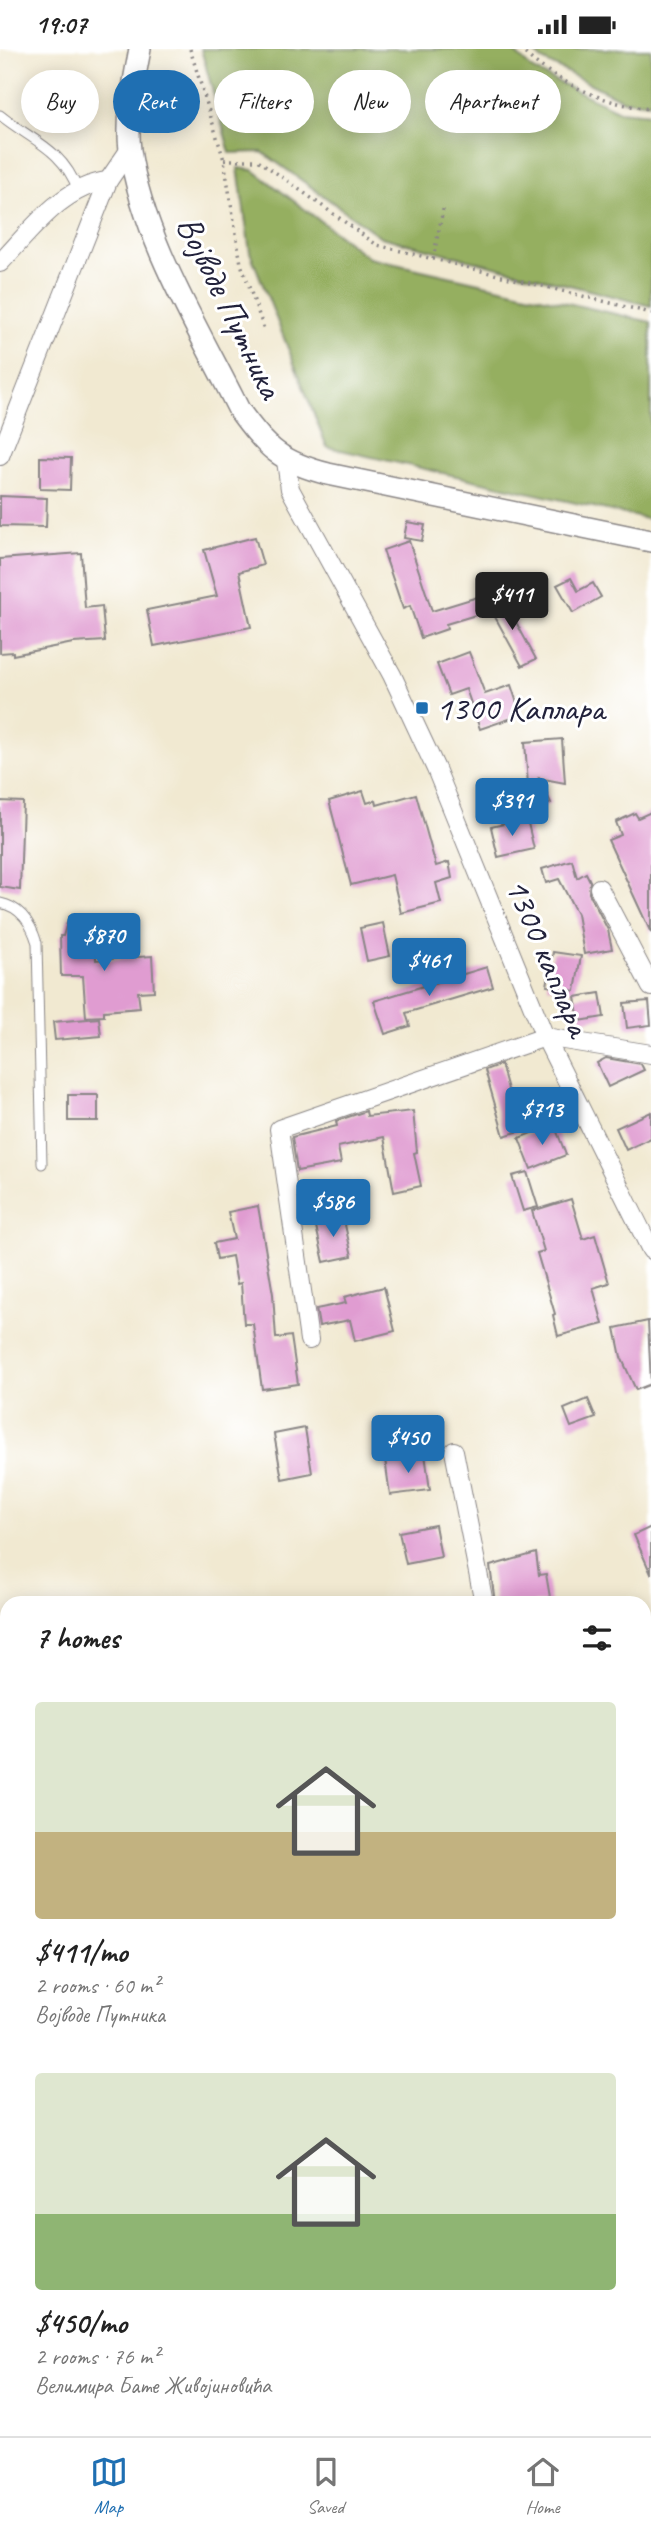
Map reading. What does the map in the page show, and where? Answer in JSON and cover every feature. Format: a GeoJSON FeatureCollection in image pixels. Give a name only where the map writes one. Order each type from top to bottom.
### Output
{"type":"FeatureCollection","features":[{"type":"Feature","properties":{"kind":"street","name":"Војводе Путника"},"geometry":{"type":"LineString","coordinates":[[140,49],[130,106],[130,149],[137,181],[162,252],[239,410],[253,429],[286,461],[328,474],[651,541]]}},
{"type":"Feature","properties":{"kind":"street"},"geometry":{"type":"LineString","coordinates":[[0,456],[108,181],[130,149]]}},
{"type":"Feature","properties":{"kind":"street"},"geometry":{"type":"LineString","coordinates":[[0,263],[49,212],[78,190],[92,183],[108,181]]}},
{"type":"Feature","properties":{"kind":"street","name":"1300 каплара"},"geometry":{"type":"LineString","coordinates":[[286,461],[290,489],[377,645],[436,769],[545,1037],[651,1250]]}},
{"type":"Feature","properties":{"kind":"street"},"geometry":{"type":"LineString","coordinates":[[599,888],[651,987]]}},
{"type":"Feature","properties":{"kind":"street"},"geometry":{"type":"LineString","coordinates":[[309,1339],[279,1129],[545,1037],[651,1053]]}},
{"type":"Feature","properties":{"kind":"street"},"geometry":{"type":"LineString","coordinates":[[454,1451],[483,1596]]}},
{"type":"Feature","properties":{"kind":"lane"},"geometry":{"type":"LineString","coordinates":[[0,115],[51,148],[67,167],[78,190]]}},
{"type":"Feature","properties":{"kind":"lane"},"geometry":{"type":"LineString","coordinates":[[0,903],[8,905],[23,916],[37,943],[42,1164]]}},
{"type":"Feature","properties":{"kind":"path"},"geometry":{"type":"LineString","coordinates":[[190,49],[224,160],[241,264],[264,329]]}},
{"type":"Feature","properties":{"kind":"path"},"geometry":{"type":"LineString","coordinates":[[520,49],[537,65],[621,106],[651,109]]}},
{"type":"Feature","properties":{"kind":"path"},"geometry":{"type":"LineString","coordinates":[[224,160],[258,160],[377,245],[651,313]]}},
{"type":"Feature","properties":{"kind":"path"},"geometry":{"type":"LineString","coordinates":[[433,259],[444,205]]}},
{"type":"Feature","properties":{"kind":"green space"},"geometry":{"type":"Polygon","coordinates":[[[201,49],[511,49],[533,70],[425,70],[425,133],[561,133],[561,83],[619,111],[651,114],[651,306],[381,237],[262,152],[230,153],[224,133],[314,133],[314,70],[214,70],[214,96],[201,49]]]}},
{"type":"Feature","properties":{"kind":"green space"},"geometry":{"type":"Polygon","coordinates":[[[530,49],[651,49],[651,103],[623,100],[542,60],[530,49]]]}},
{"type":"Feature","properties":{"kind":"green space"},"geometry":{"type":"Polygon","coordinates":[[[238,168],[253,170],[369,258],[651,322],[651,520],[327,447],[250,252],[238,168]]]}},
{"type":"Feature","properties":{"kind":"building"},"geometry":{"type":"Polygon","coordinates":[[[40,457],[71,458],[70,490],[40,489],[40,457]]]}},
{"type":"Feature","properties":{"kind":"building"},"geometry":{"type":"Polygon","coordinates":[[[0,496],[47,498],[46,527],[0,526],[0,496]]]}},
{"type":"Feature","properties":{"kind":"building"},"geometry":{"type":"Polygon","coordinates":[[[407,522],[425,525],[422,541],[404,538],[407,522]]]}},
{"type":"Feature","properties":{"kind":"building"},"geometry":{"type":"Polygon","coordinates":[[[255,537],[263,565],[239,572],[251,627],[154,646],[147,610],[217,596],[204,550],[255,537]]]}},
{"type":"Feature","properties":{"kind":"building"},"geometry":{"type":"Polygon","coordinates":[[[409,541],[432,611],[484,595],[489,611],[446,624],[447,629],[421,638],[410,606],[403,609],[383,550],[409,541]]]}},
{"type":"Feature","properties":{"kind":"building"},"geometry":{"type":"Polygon","coordinates":[[[81,553],[85,608],[102,606],[105,641],[73,643],[13,655],[13,652],[0,653],[0,559],[81,553]]]}},
{"type":"Feature","properties":{"kind":"building"},"geometry":{"type":"Polygon","coordinates":[[[571,578],[578,591],[593,583],[601,597],[573,613],[557,585],[571,578]]]}},
{"type":"Feature","properties":{"kind":"building"},"geometry":{"type":"Polygon","coordinates":[[[503,598],[536,659],[522,666],[489,606],[503,598]]]}},
{"type":"Feature","properties":{"kind":"building"},"geometry":{"type":"Polygon","coordinates":[[[469,652],[485,694],[511,685],[521,715],[480,729],[466,689],[449,695],[437,664],[469,652]]]}},
{"type":"Feature","properties":{"kind":"building"},"geometry":{"type":"Polygon","coordinates":[[[562,739],[565,783],[539,778],[551,803],[519,818],[508,794],[528,785],[525,742],[562,739]]]}},
{"type":"Feature","properties":{"kind":"building"},"geometry":{"type":"Polygon","coordinates":[[[363,791],[367,803],[376,800],[377,805],[416,794],[436,866],[449,862],[452,878],[436,883],[441,903],[401,913],[392,875],[351,885],[329,801],[363,791]]]}},
{"type":"Feature","properties":{"kind":"building"},"geometry":{"type":"Polygon","coordinates":[[[0,801],[23,802],[20,890],[0,887],[0,801]]]}},
{"type":"Feature","properties":{"kind":"building"},"geometry":{"type":"Polygon","coordinates":[[[651,812],[651,933],[608,840],[621,835],[616,822],[635,813],[638,818],[651,812]]]}},
{"type":"Feature","properties":{"kind":"building"},"geometry":{"type":"Polygon","coordinates":[[[527,819],[534,849],[498,857],[491,827],[527,819]]]}},
{"type":"Feature","properties":{"kind":"building"},"geometry":{"type":"Polygon","coordinates":[[[572,860],[577,878],[586,873],[590,881],[589,893],[608,930],[612,949],[584,954],[577,914],[559,879],[546,883],[542,869],[572,860]]]}},
{"type":"Feature","properties":{"kind":"building"},"geometry":{"type":"Polygon","coordinates":[[[69,917],[88,922],[84,936],[95,936],[96,960],[152,956],[154,991],[138,992],[140,1008],[104,1011],[104,1016],[86,1017],[83,976],[61,976],[60,936],[63,936],[69,917]]]}},
{"type":"Feature","properties":{"kind":"building"},"geometry":{"type":"Polygon","coordinates":[[[383,923],[390,956],[367,961],[360,928],[383,923]]]}},
{"type":"Feature","properties":{"kind":"building"},"geometry":{"type":"Polygon","coordinates":[[[553,952],[581,956],[575,991],[547,986],[553,952]]]}},
{"type":"Feature","properties":{"kind":"building"},"geometry":{"type":"Polygon","coordinates":[[[487,967],[493,987],[406,1013],[410,1026],[385,1034],[374,1001],[487,967]]]}},
{"type":"Feature","properties":{"kind":"building"},"geometry":{"type":"Polygon","coordinates":[[[600,993],[604,1017],[579,1021],[575,997],[600,993]]]}},
{"type":"Feature","properties":{"kind":"building"},"geometry":{"type":"Polygon","coordinates":[[[649,1001],[651,1025],[627,1028],[624,1003],[649,1001]]]}},
{"type":"Feature","properties":{"kind":"building"},"geometry":{"type":"Polygon","coordinates":[[[99,1018],[101,1036],[55,1040],[53,1022],[99,1018]]]}},
{"type":"Feature","properties":{"kind":"building"},"geometry":{"type":"Polygon","coordinates":[[[606,1058],[641,1064],[644,1070],[608,1087],[597,1063],[606,1058]]]}},
{"type":"Feature","properties":{"kind":"building"},"geometry":{"type":"Polygon","coordinates":[[[501,1064],[512,1104],[518,1102],[526,1129],[504,1136],[485,1070],[501,1064]]]}},
{"type":"Feature","properties":{"kind":"building"},"geometry":{"type":"Polygon","coordinates":[[[68,1095],[98,1095],[98,1121],[68,1121],[68,1095]]]}},
{"type":"Feature","properties":{"kind":"building"},"geometry":{"type":"Polygon","coordinates":[[[366,1111],[367,1116],[413,1111],[417,1152],[414,1153],[421,1186],[394,1192],[384,1137],[338,1147],[341,1163],[297,1171],[292,1137],[337,1126],[336,1121],[366,1111]]]}},
{"type":"Feature","properties":{"kind":"building"},"geometry":{"type":"Polygon","coordinates":[[[651,1112],[651,1138],[626,1150],[616,1128],[651,1112]]]}},
{"type":"Feature","properties":{"kind":"building"},"geometry":{"type":"Polygon","coordinates":[[[554,1124],[566,1155],[531,1169],[519,1138],[554,1124]]]}},
{"type":"Feature","properties":{"kind":"building"},"geometry":{"type":"Polygon","coordinates":[[[527,1172],[538,1207],[523,1211],[512,1176],[527,1172]]]}},
{"type":"Feature","properties":{"kind":"building"},"geometry":{"type":"Polygon","coordinates":[[[571,1199],[583,1239],[595,1235],[609,1283],[593,1288],[603,1324],[558,1336],[553,1315],[555,1314],[537,1253],[544,1251],[532,1211],[571,1199]]]}},
{"type":"Feature","properties":{"kind":"building"},"geometry":{"type":"Polygon","coordinates":[[[258,1206],[273,1294],[276,1338],[291,1336],[298,1384],[262,1389],[253,1324],[244,1324],[241,1283],[237,1284],[232,1256],[217,1259],[214,1243],[234,1239],[228,1212],[258,1206]]]}},
{"type":"Feature","properties":{"kind":"building"},"geometry":{"type":"Polygon","coordinates":[[[343,1216],[352,1256],[324,1262],[315,1222],[343,1216]]]}},
{"type":"Feature","properties":{"kind":"building"},"geometry":{"type":"Polygon","coordinates":[[[384,1287],[395,1331],[355,1341],[350,1320],[319,1326],[316,1309],[346,1303],[344,1297],[384,1287]]]}},
{"type":"Feature","properties":{"kind":"building"},"geometry":{"type":"Polygon","coordinates":[[[648,1321],[651,1384],[636,1390],[621,1357],[615,1328],[648,1321]]]}},
{"type":"Feature","properties":{"kind":"building"},"geometry":{"type":"Polygon","coordinates":[[[588,1399],[596,1418],[571,1427],[564,1409],[588,1399]]]}},
{"type":"Feature","properties":{"kind":"building"},"geometry":{"type":"Polygon","coordinates":[[[305,1428],[312,1473],[282,1479],[274,1434],[305,1428]]]}},
{"type":"Feature","properties":{"kind":"building"},"geometry":{"type":"Polygon","coordinates":[[[425,1454],[430,1490],[390,1495],[385,1459],[425,1454]]]}},
{"type":"Feature","properties":{"kind":"building"},"geometry":{"type":"Polygon","coordinates":[[[435,1525],[441,1557],[406,1564],[399,1532],[435,1525]]]}},
{"type":"Feature","properties":{"kind":"building"},"geometry":{"type":"Polygon","coordinates":[[[651,1527],[651,1574],[634,1535],[651,1527]]]}},
{"type":"Feature","properties":{"kind":"building"},"geometry":{"type":"Polygon","coordinates":[[[536,1553],[539,1575],[546,1574],[550,1596],[494,1596],[490,1566],[536,1553]]]}},
{"type":"Feature","properties":{"kind":"place","name":"1300 Каплара"},"geometry":{"type":"Point","coordinates":[422,708]}}]}
